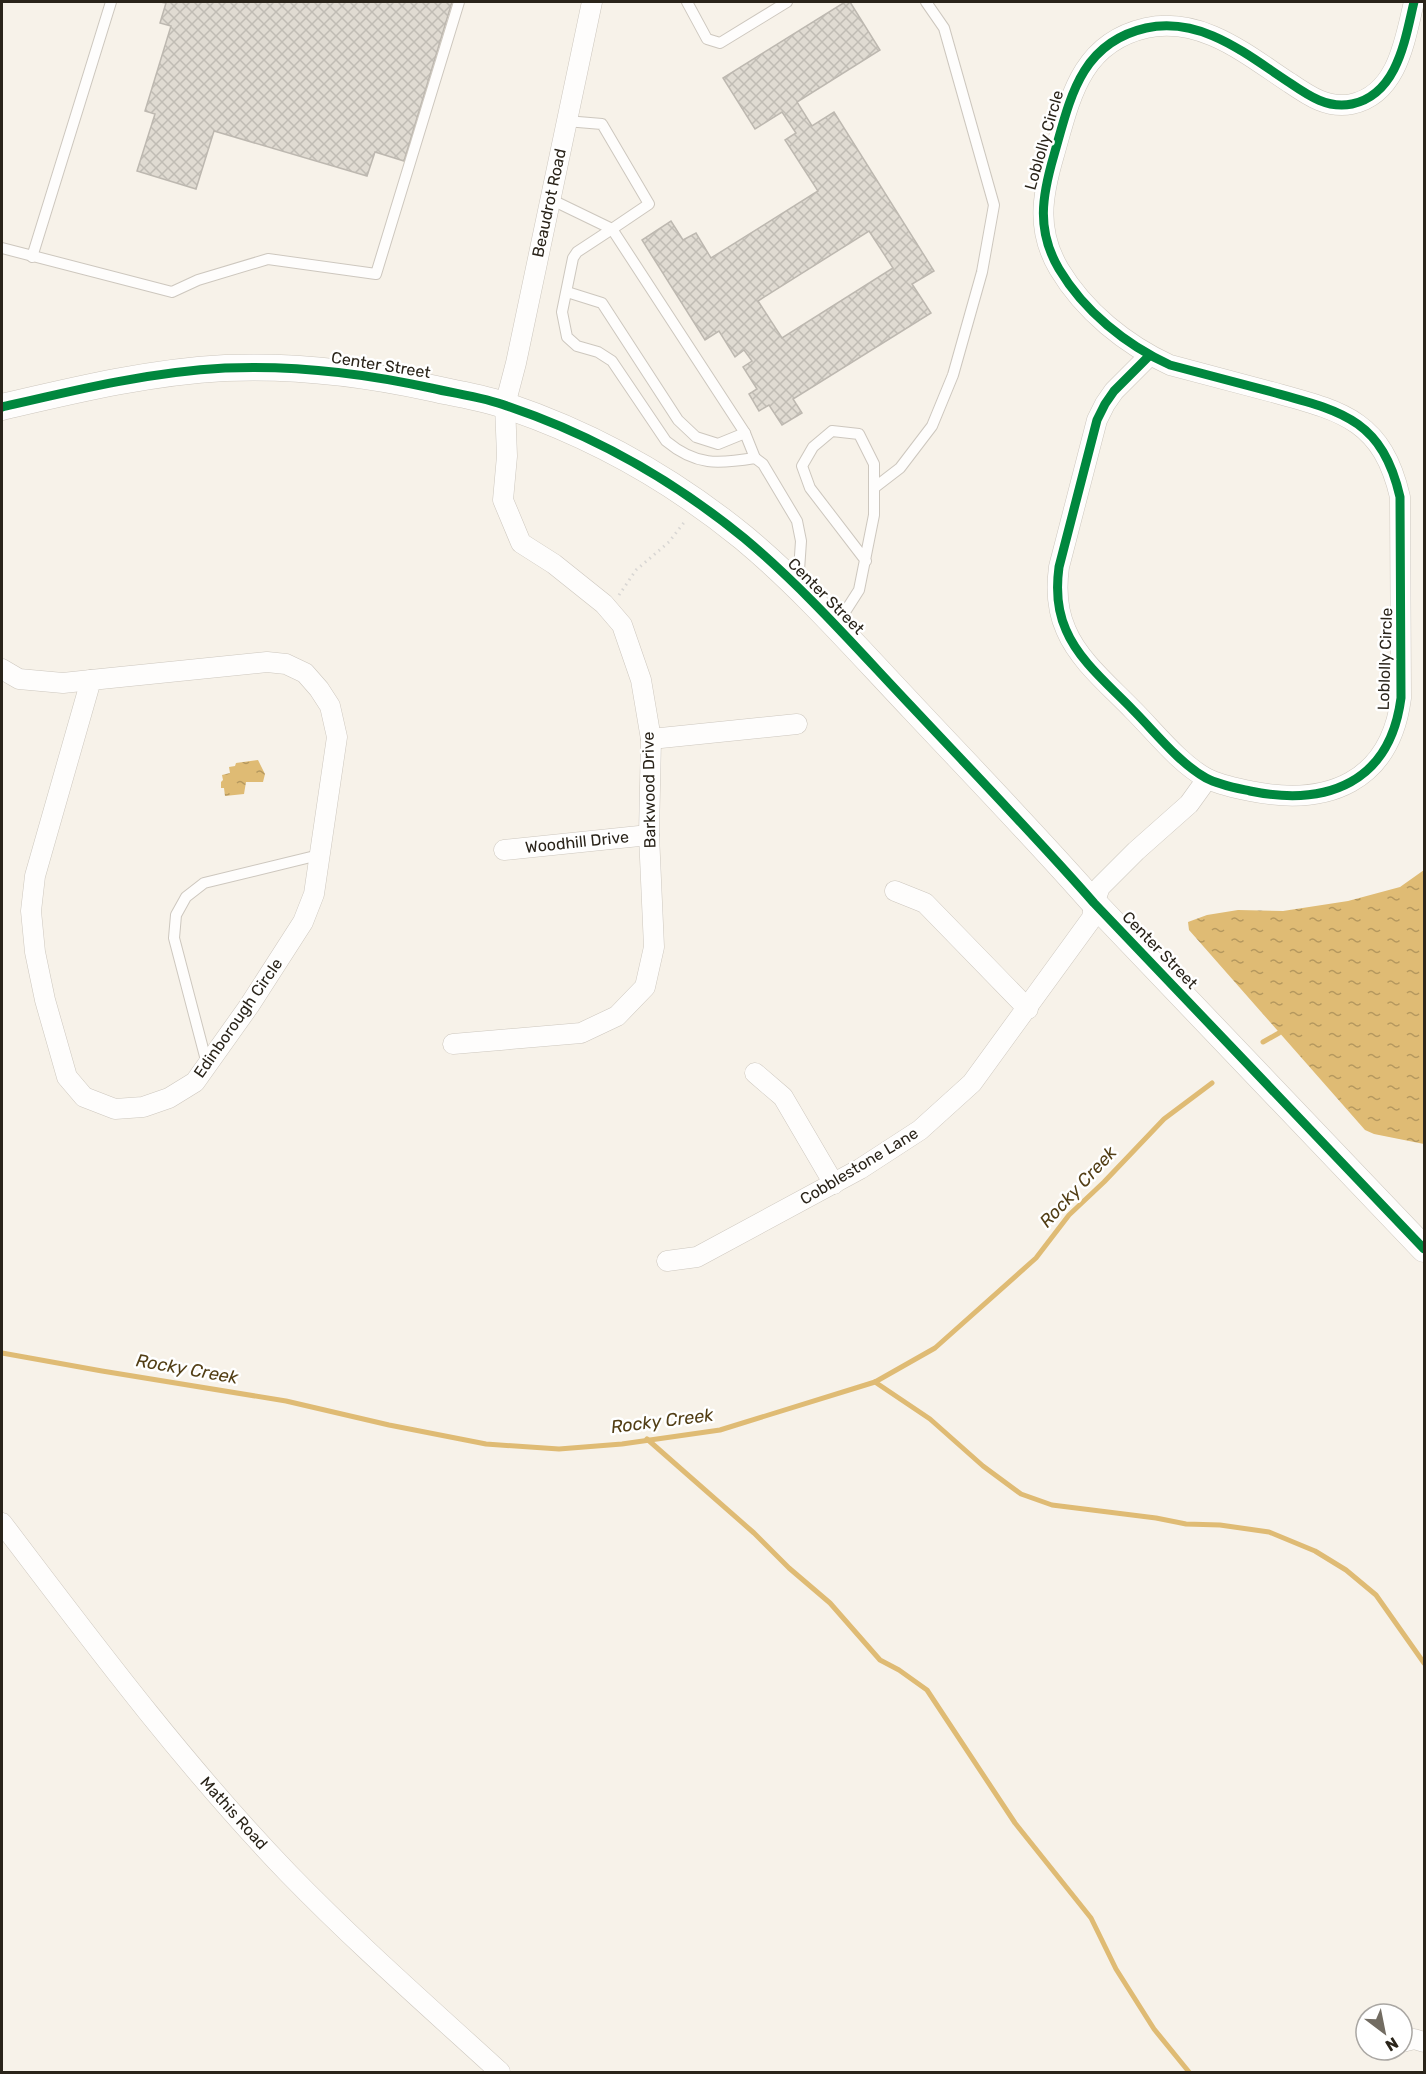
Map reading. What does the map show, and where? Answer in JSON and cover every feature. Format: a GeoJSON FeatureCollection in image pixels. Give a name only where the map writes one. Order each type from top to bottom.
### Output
{"type":"FeatureCollection","features":[{"type":"Feature","properties":{"kind":"street","name":"Beaudrot Road"},"geometry":{"type":"LineString","coordinates":[[505,405],[592,2]]}},
{"type":"Feature","properties":{"kind":"street","name":"Loblolly Circle"},"geometry":{"type":"LineString","coordinates":[[1149,356],[1113,391],[1097,420],[1059,567],[1058,602],[1066,631],[1082,656],[1178,756],[1207,779],[1262,794],[1314,794],[1344,786],[1362,775],[1382,754],[1395,729],[1401,698],[1400,497],[1395,474],[1385,453],[1377,441],[1358,423],[1346,416],[1319,405],[1170,365],[1149,356],[1118,334],[1076,293],[1056,264],[1045,233],[1043,196],[1070,98],[1083,70],[1104,49],[1127,35],[1153,27],[1189,28],[1228,42],[1320,102],[1355,104],[1375,93],[1391,75],[1402,49],[1414,2]]}},
{"type":"Feature","properties":{"kind":"street","name":"Center Street"},"geometry":{"type":"LineString","coordinates":[[2,407],[135,378],[213,369],[271,367],[314,369],[402,381],[505,405],[624,456],[682,492],[743,538],[798,588],[1094,903],[1425,1249]]}},
{"type":"Feature","properties":{"kind":"street","name":"Barkwood Drive"},"geometry":{"type":"LineString","coordinates":[[453,1044],[581,1033],[617,1016],[645,987],[654,947],[649,835],[651,740],[640,680],[622,625],[609,609],[554,564],[521,543],[503,500],[507,456],[505,405]]}},
{"type":"Feature","properties":{"kind":"street","name":"Edinborough Circle"},"geometry":{"type":"LineString","coordinates":[[2,669],[19,680],[63,683],[91,680],[267,662],[286,664],[305,673],[330,706],[337,737],[314,894],[303,922],[249,1006],[195,1082],[169,1098],[143,1107],[115,1108],[84,1097],[67,1077],[45,1000],[35,952],[31,911],[35,876],[91,680]]}},
{"type":"Feature","properties":{"kind":"street"},"geometry":{"type":"LineString","coordinates":[[651,740],[797,724]]}},
{"type":"Feature","properties":{"kind":"street"},"geometry":{"type":"LineString","coordinates":[[1094,903],[1100,887],[1189,804],[1207,779]]}},
{"type":"Feature","properties":{"kind":"street","name":"Woodhill Drive"},"geometry":{"type":"LineString","coordinates":[[504,850],[649,835]]}},
{"type":"Feature","properties":{"kind":"street"},"geometry":{"type":"LineString","coordinates":[[895,891],[925,903],[1028,1009]]}},
{"type":"Feature","properties":{"kind":"street","name":"Cobblestone Lane"},"geometry":{"type":"LineString","coordinates":[[667,1261],[698,1257],[834,1184],[920,1130],[972,1083],[1092,918],[1094,903]]}},
{"type":"Feature","properties":{"kind":"street"},"geometry":{"type":"LineString","coordinates":[[755,1073],[783,1097],[834,1184]]}},
{"type":"Feature","properties":{"kind":"street","name":"Mathis Road"},"geometry":{"type":"LineString","coordinates":[[2,1523],[102,1654],[214,1792],[288,1873],[367,1951],[500,2073]]}},
{"type":"Feature","properties":{"kind":"lane"},"geometry":{"type":"LineString","coordinates":[[32,257],[111,2]]}},
{"type":"Feature","properties":{"kind":"lane"},"geometry":{"type":"LineString","coordinates":[[2,248],[172,292],[198,280],[268,259],[376,274],[459,2]]}},
{"type":"Feature","properties":{"kind":"lane"},"geometry":{"type":"LineString","coordinates":[[687,2],[707,39],[720,43],[787,2]]}},
{"type":"Feature","properties":{"kind":"lane"},"geometry":{"type":"LineString","coordinates":[[874,488],[900,468],[932,426],[953,375],[979,284],[994,205],[944,28],[926,2]]}},
{"type":"Feature","properties":{"kind":"lane"},"geometry":{"type":"LineString","coordinates":[[566,121],[602,124],[649,204],[578,252],[570,268],[562,312],[567,337],[577,346],[598,352],[612,361],[666,441],[676,450],[693,459],[710,463],[755,458]]}},
{"type":"Feature","properties":{"kind":"lane"},"geometry":{"type":"LineString","coordinates":[[550,199],[612,229],[745,433],[755,458],[772,476],[797,521],[801,541],[798,588]]}},
{"type":"Feature","properties":{"kind":"lane"},"geometry":{"type":"LineString","coordinates":[[567,292],[602,303],[678,420],[696,437],[718,444],[745,433]]}},
{"type":"Feature","properties":{"kind":"lane"},"geometry":{"type":"LineString","coordinates":[[836,626],[859,590],[866,561],[874,515],[874,464],[859,434],[832,431],[813,447],[802,466],[810,488],[866,561]]}},
{"type":"Feature","properties":{"kind":"lane"},"geometry":{"type":"LineString","coordinates":[[208,1065],[174,938],[176,915],[186,897],[204,883],[320,855]]}},
{"type":"Feature","properties":{"kind":"path"},"geometry":{"type":"LineString","coordinates":[[609,609],[636,570],[669,542],[687,519]]}},
{"type":"Feature","properties":{"kind":"water"},"geometry":{"type":"Polygon","coordinates":[[[258,760],[265,774],[263,782],[246,782],[244,794],[225,796],[221,782],[222,775],[230,773],[229,767],[235,766],[236,763],[258,760]]]}},
{"type":"Feature","properties":{"kind":"water"},"geometry":{"type":"Polygon","coordinates":[[[1424,870],[1424,1144],[1374,1134],[1365,1130],[1189,930],[1188,922],[1207,915],[1238,910],[1283,911],[1348,901],[1400,887],[1424,870]]]}},
{"type":"Feature","properties":{"kind":"building"},"geometry":{"type":"Polygon","coordinates":[[[160,2],[452,2],[404,161],[375,152],[367,176],[214,131],[196,189],[137,171],[155,114],[145,111],[171,26],[160,23],[166,3],[160,2]]]}},
{"type":"Feature","properties":{"kind":"building"},"geometry":{"type":"Polygon","coordinates":[[[845,2],[850,2],[880,50],[797,102],[812,126],[834,112],[934,271],[912,284],[931,313],[793,399],[802,413],[782,425],[769,405],[759,411],[749,394],[757,389],[743,367],[752,361],[744,350],[735,357],[719,331],[705,340],[642,240],[671,221],[683,240],[696,233],[711,258],[818,191],[785,140],[796,133],[782,112],[755,129],[723,78],[845,2]],[[869,231],[758,301],[782,338],[893,268],[869,231]]]}},
{"type":"Feature","properties":{"kind":"waterway","name":"Rocky Creek"},"geometry":{"type":"LineString","coordinates":[[1263,1042],[1279,1033]]}},
{"type":"Feature","properties":{"kind":"waterway","name":"Rocky Creek"},"geometry":{"type":"LineString","coordinates":[[2,1353],[286,1401],[389,1425],[486,1444],[559,1449],[622,1444],[720,1430],[875,1382],[935,1348],[1036,1258],[1069,1215],[1164,1119],[1212,1083]]}},
{"type":"Feature","properties":{"kind":"waterway"},"geometry":{"type":"LineString","coordinates":[[875,1382],[930,1419],[983,1466],[1021,1494],[1052,1505],[1186,1524],[1220,1525],[1269,1532],[1315,1551],[1346,1570],[1376,1595],[1424,1663]]}},
{"type":"Feature","properties":{"kind":"waterway"},"geometry":{"type":"LineString","coordinates":[[647,1439],[830,1603],[880,1660],[927,1690],[1015,1823],[1091,1918],[1116,1969],[1154,2029],[1189,2072]]}},
{"type":"Feature","properties":{"kind":"cycle path"},"geometry":{"type":"LineString","coordinates":[[1149,356],[1114,391],[1097,420],[1059,567],[1058,599],[1066,630],[1079,652],[1096,673],[1177,756],[1206,778],[1216,783],[1278,795],[1305,795],[1329,791],[1351,782],[1369,769],[1384,750],[1395,727],[1401,698],[1400,497],[1392,471],[1382,450],[1355,422],[1338,413],[1319,405],[1170,365],[1122,337],[1081,299],[1059,269],[1052,255],[1044,227],[1044,199],[1066,114],[1081,76],[1106,46],[1124,35],[1146,28],[1167,26],[1205,33],[1240,50],[1312,97],[1335,105],[1352,104],[1368,98],[1380,89],[1389,77],[1403,48],[1414,2]]}},
{"type":"Feature","properties":{"kind":"cycle path"},"geometry":{"type":"LineString","coordinates":[[2,407],[168,373],[251,367],[329,371],[405,383],[498,403],[601,445],[660,478],[744,538],[810,599],[1005,805],[1094,903],[1424,1249]]}}]}
